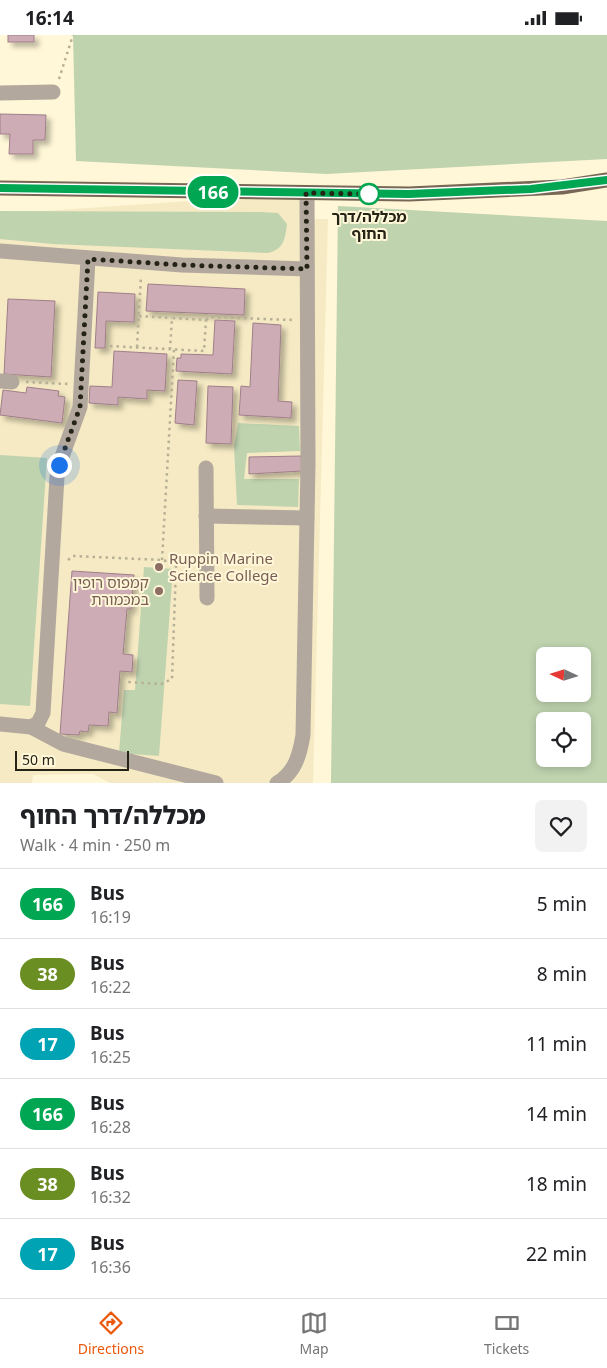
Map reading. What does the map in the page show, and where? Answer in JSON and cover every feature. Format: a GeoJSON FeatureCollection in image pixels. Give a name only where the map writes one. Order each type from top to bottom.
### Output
{"type":"FeatureCollection","features":[{"type":"Feature","properties":{"kind":"main road"},"geometry":{"type":"LineString","coordinates":[[0,188],[306,193],[500,191],[562,187],[607,180]]}},
{"type":"Feature","properties":{"kind":"street"},"geometry":{"type":"LineString","coordinates":[[0,93],[53,92]]}},
{"type":"Feature","properties":{"kind":"street"},"geometry":{"type":"LineString","coordinates":[[277,783],[284,779],[300,755],[303,735],[307,518],[306,193]]}},
{"type":"Feature","properties":{"kind":"street"},"geometry":{"type":"LineString","coordinates":[[0,251],[142,263],[307,269]]}},
{"type":"Feature","properties":{"kind":"street"},"geometry":{"type":"LineString","coordinates":[[30,727],[38,723],[43,713],[59,465],[76,419],[81,384],[88,259]]}},
{"type":"Feature","properties":{"kind":"street"},"geometry":{"type":"LineString","coordinates":[[206,468],[207,597]]}},
{"type":"Feature","properties":{"kind":"street"},"geometry":{"type":"LineString","coordinates":[[206,516],[307,518]]}},
{"type":"Feature","properties":{"kind":"street"},"geometry":{"type":"LineString","coordinates":[[0,724],[30,727],[63,744],[216,783]]}},
{"type":"Feature","properties":{"kind":"path"},"geometry":{"type":"LineString","coordinates":[[53,92],[73,35]]}},
{"type":"Feature","properties":{"kind":"path"},"geometry":{"type":"LineString","coordinates":[[137,347],[142,263]]}},
{"type":"Feature","properties":{"kind":"path"},"geometry":{"type":"LineString","coordinates":[[139,316],[206,320],[210,317],[307,321]]}},
{"type":"Feature","properties":{"kind":"path"},"geometry":{"type":"LineString","coordinates":[[162,560],[172,318]]}},
{"type":"Feature","properties":{"kind":"path"},"geometry":{"type":"LineString","coordinates":[[110,346],[204,351],[206,320]]}},
{"type":"Feature","properties":{"kind":"path"},"geometry":{"type":"LineString","coordinates":[[6,381],[81,384]]}},
{"type":"Feature","properties":{"kind":"path"},"geometry":{"type":"LineString","coordinates":[[67,570],[68,560],[74,556],[162,560],[171,562],[177,570],[172,679],[162,684],[127,682]]}},
{"type":"Feature","properties":{"kind":"shaded area","name":"Ruppin Marine Science College"},"geometry":{"type":"Polygon","coordinates":[[[307,193],[307,219],[328,219],[313,783],[110,783],[93,774],[33,775],[32,783],[0,783],[0,214],[307,193]]]}},
{"type":"Feature","properties":{"kind":"green space"},"geometry":{"type":"Polygon","coordinates":[[[73,35],[607,35],[607,159],[326,174],[76,161],[73,35]]]}},
{"type":"Feature","properties":{"kind":"green space"},"geometry":{"type":"Polygon","coordinates":[[[338,206],[607,221],[607,783],[331,783],[338,206]]]}},
{"type":"Feature","properties":{"kind":"green space"},"geometry":{"type":"Polygon","coordinates":[[[0,211],[261,212],[278,213],[287,224],[283,243],[277,249],[268,253],[53,244],[0,239],[0,211]]]}},
{"type":"Feature","properties":{"kind":"green space"},"geometry":{"type":"Polygon","coordinates":[[[238,423],[299,426],[300,451],[247,453],[244,479],[299,479],[298,507],[237,505],[234,447],[238,423]]]}},
{"type":"Feature","properties":{"kind":"green space"},"geometry":{"type":"Polygon","coordinates":[[[0,455],[47,458],[30,706],[0,704],[0,455]]]}},
{"type":"Feature","properties":{"kind":"green space"},"geometry":{"type":"Polygon","coordinates":[[[144,567],[173,569],[159,756],[119,753],[124,690],[135,690],[144,567]]]}},
{"type":"Feature","properties":{"kind":"building"},"geometry":{"type":"Polygon","coordinates":[[[8,35],[34,35],[34,42],[8,42],[8,35]]]}},
{"type":"Feature","properties":{"kind":"building"},"geometry":{"type":"Polygon","coordinates":[[[0,114],[46,115],[45,140],[33,140],[33,154],[9,154],[10,134],[0,134],[0,114]]]}},
{"type":"Feature","properties":{"kind":"building"},"geometry":{"type":"Polygon","coordinates":[[[148,284],[245,289],[244,315],[146,311],[148,284]]]}},
{"type":"Feature","properties":{"kind":"building"},"geometry":{"type":"Polygon","coordinates":[[[98,292],[135,294],[134,322],[106,321],[105,348],[95,348],[98,292]]]}},
{"type":"Feature","properties":{"kind":"building"},"geometry":{"type":"Polygon","coordinates":[[[8,299],[55,301],[51,377],[4,374],[8,299]]]}},
{"type":"Feature","properties":{"kind":"building"},"geometry":{"type":"Polygon","coordinates":[[[215,320],[235,321],[232,374],[176,371],[177,358],[181,358],[181,354],[213,355],[215,320]]]}},
{"type":"Feature","properties":{"kind":"building"},"geometry":{"type":"Polygon","coordinates":[[[253,323],[281,325],[278,401],[292,402],[291,418],[239,415],[241,386],[250,387],[253,323]]]}},
{"type":"Feature","properties":{"kind":"building"},"geometry":{"type":"Polygon","coordinates":[[[114,351],[167,354],[165,391],[147,390],[147,399],[118,397],[118,405],[89,403],[90,386],[112,387],[114,351]]]}},
{"type":"Feature","properties":{"kind":"building"},"geometry":{"type":"Polygon","coordinates":[[[178,380],[197,381],[194,425],[175,423],[178,380]]]}},
{"type":"Feature","properties":{"kind":"building"},"geometry":{"type":"Polygon","coordinates":[[[208,386],[233,387],[231,444],[206,443],[208,386]]]}},
{"type":"Feature","properties":{"kind":"building"},"geometry":{"type":"Polygon","coordinates":[[[27,387],[59,391],[58,396],[65,397],[62,423],[0,415],[3,390],[26,393],[27,387]]]}},
{"type":"Feature","properties":{"kind":"building"},"geometry":{"type":"Polygon","coordinates":[[[301,456],[302,471],[249,474],[249,457],[301,456]]]}},
{"type":"Feature","properties":{"kind":"building"},"geometry":{"type":"Polygon","coordinates":[[[72,571],[134,575],[131,609],[127,609],[123,654],[133,655],[132,672],[120,671],[117,713],[109,712],[108,726],[89,725],[88,732],[80,731],[79,735],[60,734],[72,571]]]}},
{"type":"Feature","properties":{"kind":"bus line","name":"166"},"geometry":{"type":"LineString","coordinates":[[0,188],[409,194],[562,187],[607,180]]}},
{"type":"Feature","properties":{"kind":"place","name":"מכללה/דרך החוף"},"geometry":{"type":"Point","coordinates":[369,194]}},
{"type":"Feature","properties":{"kind":"place","name":"Ruppin Marine Science College"},"geometry":{"type":"Point","coordinates":[159,567]}},
{"type":"Feature","properties":{"kind":"place","name":"קמפוס רופין במכמורת"},"geometry":{"type":"Point","coordinates":[159,591]}},
{"type":"Feature","properties":{"kind":"route"},"geometry":{"type":"LineString","coordinates":[[59,465],[80,407],[88,259],[182,265],[307,269],[306,193],[372,194],[369,194]]}}]}
